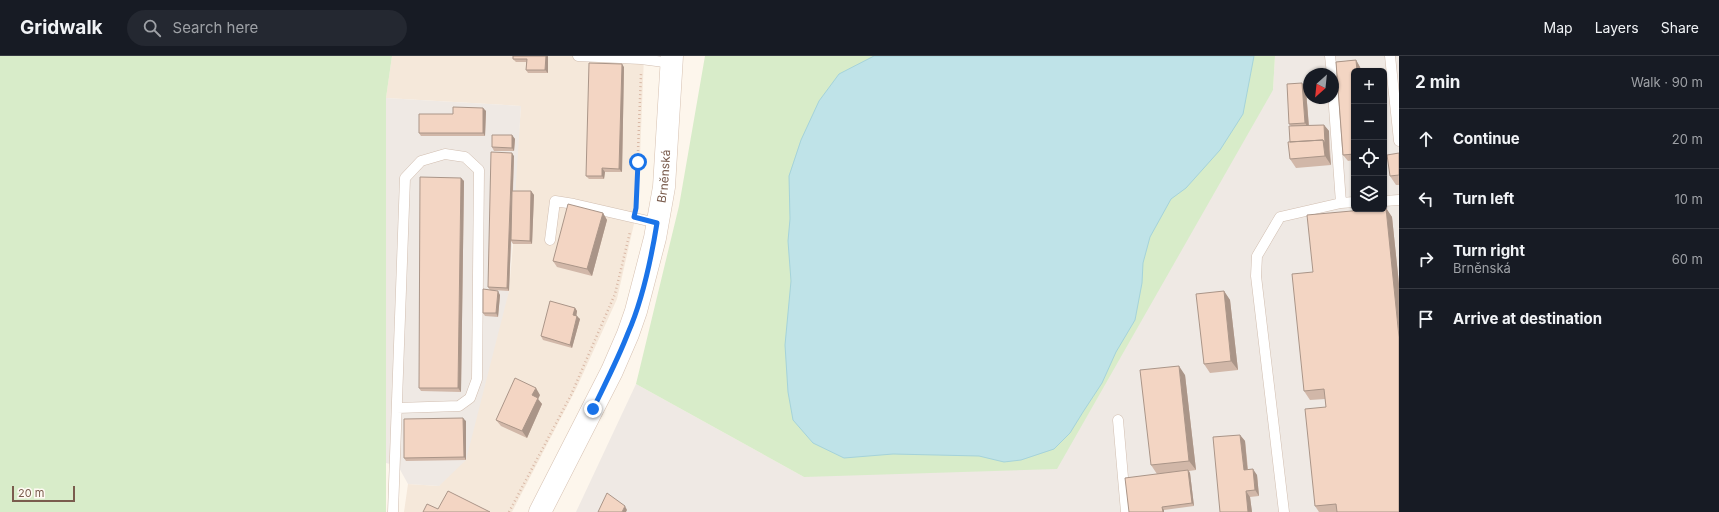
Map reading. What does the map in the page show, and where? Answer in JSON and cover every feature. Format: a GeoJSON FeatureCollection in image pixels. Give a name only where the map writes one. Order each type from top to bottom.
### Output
{"type":"FeatureCollection","features":[{"type":"Feature","properties":{"kind":"main road","name":"Brněnská"},"geometry":{"type":"LineString","coordinates":[[540,512],[612,371],[628,334],[643,286],[664,188],[672,60]]}},
{"type":"Feature","properties":{"kind":"lane"},"geometry":{"type":"LineString","coordinates":[[578,56],[672,60]]}},
{"type":"Feature","properties":{"kind":"lane"},"geometry":{"type":"LineString","coordinates":[[1330,56],[1331,68]]}},
{"type":"Feature","properties":{"kind":"lane"},"geometry":{"type":"LineString","coordinates":[[1390,56],[1399,141]]}},
{"type":"Feature","properties":{"kind":"lane"},"geometry":{"type":"LineString","coordinates":[[1334,104],[1341,203]]}},
{"type":"Feature","properties":{"kind":"lane"},"geometry":{"type":"LineString","coordinates":[[393,512],[405,178],[421,161],[445,154],[465,157],[480,170],[477,379],[470,398],[459,406],[397,408]]}},
{"type":"Feature","properties":{"kind":"lane"},"geometry":{"type":"LineString","coordinates":[[1387,201],[1399,200]]}},
{"type":"Feature","properties":{"kind":"lane"},"geometry":{"type":"LineString","coordinates":[[550,240],[555,201],[657,223]]}},
{"type":"Feature","properties":{"kind":"lane"},"geometry":{"type":"LineString","coordinates":[[1284,512],[1256,276],[1257,256],[1280,217],[1341,203],[1351,202]]}},
{"type":"Feature","properties":{"kind":"lane"},"geometry":{"type":"LineString","coordinates":[[1118,420],[1126,512]]}},
{"type":"Feature","properties":{"kind":"path"},"geometry":{"type":"LineString","coordinates":[[509,512],[571,395],[615,294],[636,208],[641,59]]}},
{"type":"Feature","properties":{"kind":"shaded area"},"geometry":{"type":"Polygon","coordinates":[[[392,56],[644,56],[638,206],[617,299],[577,387],[512,512],[404,512],[408,484],[439,486],[509,291],[513,244],[532,244],[514,195],[521,106],[386,98],[392,56]]]}},
{"type":"Feature","properties":{"kind":"shaded area"},"geometry":{"type":"Polygon","coordinates":[[[1275,56],[1399,56],[1399,512],[576,512],[636,384],[804,477],[1273,90],[1275,56]]]}},
{"type":"Feature","properties":{"kind":"shaded area"},"geometry":{"type":"Polygon","coordinates":[[[386,98],[521,106],[509,291],[466,460],[439,486],[408,484],[398,466],[386,463],[386,98]]]}},
{"type":"Feature","properties":{"kind":"green space"},"geometry":{"type":"Polygon","coordinates":[[[0,56],[392,56],[386,98],[386,512],[0,512],[0,56]]]}},
{"type":"Feature","properties":{"kind":"green space"},"geometry":{"type":"Polygon","coordinates":[[[705,56],[1275,56],[1273,90],[1057,469],[804,477],[636,384],[679,206],[705,56]]]}},
{"type":"Feature","properties":{"kind":"water"},"geometry":{"type":"Polygon","coordinates":[[[874,56],[1254,56],[1243,114],[1220,150],[1186,188],[1171,199],[1150,237],[1143,263],[1142,283],[1135,320],[1116,352],[1102,383],[1070,433],[1054,449],[1021,460],[1004,462],[979,456],[893,454],[844,458],[813,443],[793,420],[788,392],[785,345],[791,281],[788,241],[790,219],[789,176],[801,140],[819,101],[839,74],[874,56]]]}},
{"type":"Feature","properties":{"kind":"building"},"geometry":{"type":"Polygon","coordinates":[[[513,56],[546,56],[545,70],[526,70],[527,59],[513,59],[513,56]]]}},
{"type":"Feature","properties":{"kind":"building"},"geometry":{"type":"Polygon","coordinates":[[[1356,60],[1357,68],[1351,68],[1351,154],[1343,155],[1339,102],[1339,68],[1336,68],[1336,62],[1356,60]]]}},
{"type":"Feature","properties":{"kind":"building"},"geometry":{"type":"Polygon","coordinates":[[[589,63],[622,64],[619,169],[602,168],[602,176],[586,176],[589,63]]]}},
{"type":"Feature","properties":{"kind":"building"},"geometry":{"type":"Polygon","coordinates":[[[1302,83],[1305,123],[1289,124],[1287,84],[1302,83]]]}},
{"type":"Feature","properties":{"kind":"building"},"geometry":{"type":"Polygon","coordinates":[[[453,107],[483,108],[483,133],[419,133],[419,114],[453,114],[453,107]]]}},
{"type":"Feature","properties":{"kind":"building"},"geometry":{"type":"Polygon","coordinates":[[[1324,125],[1325,143],[1323,140],[1290,142],[1289,126],[1324,125]]]}},
{"type":"Feature","properties":{"kind":"building"},"geometry":{"type":"Polygon","coordinates":[[[492,135],[512,135],[512,148],[492,147],[492,135]]]}},
{"type":"Feature","properties":{"kind":"building"},"geometry":{"type":"Polygon","coordinates":[[[1323,140],[1325,156],[1290,159],[1288,142],[1323,140]]]}},
{"type":"Feature","properties":{"kind":"building"},"geometry":{"type":"Polygon","coordinates":[[[491,152],[512,153],[507,288],[488,287],[491,152]]]}},
{"type":"Feature","properties":{"kind":"building"},"geometry":{"type":"Polygon","coordinates":[[[1399,153],[1399,175],[1390,176],[1387,155],[1399,153]]]}},
{"type":"Feature","properties":{"kind":"building"},"geometry":{"type":"Polygon","coordinates":[[[420,177],[461,178],[458,388],[419,388],[420,177]]]}},
{"type":"Feature","properties":{"kind":"building"},"geometry":{"type":"Polygon","coordinates":[[[512,191],[531,191],[530,241],[511,240],[512,191]]]}},
{"type":"Feature","properties":{"kind":"building"},"geometry":{"type":"Polygon","coordinates":[[[568,204],[603,213],[587,269],[553,261],[568,204]]]}},
{"type":"Feature","properties":{"kind":"building"},"geometry":{"type":"Polygon","coordinates":[[[1351,211],[1386,212],[1399,337],[1399,512],[1337,512],[1336,504],[1315,506],[1305,409],[1326,407],[1324,389],[1304,391],[1292,274],[1313,272],[1307,215],[1351,211]]]}},
{"type":"Feature","properties":{"kind":"building"},"geometry":{"type":"Polygon","coordinates":[[[483,289],[498,291],[496,313],[483,313],[483,289]]]}},
{"type":"Feature","properties":{"kind":"building"},"geometry":{"type":"Polygon","coordinates":[[[1224,291],[1231,361],[1204,364],[1196,294],[1224,291]]]}},
{"type":"Feature","properties":{"kind":"building"},"geometry":{"type":"Polygon","coordinates":[[[550,301],[575,308],[573,315],[577,316],[570,345],[541,336],[550,301]]]}},
{"type":"Feature","properties":{"kind":"building"},"geometry":{"type":"Polygon","coordinates":[[[1179,366],[1189,461],[1151,465],[1140,370],[1179,366]]]}},
{"type":"Feature","properties":{"kind":"building"},"geometry":{"type":"Polygon","coordinates":[[[515,378],[536,388],[532,395],[538,398],[522,431],[496,420],[515,378]]]}},
{"type":"Feature","properties":{"kind":"building"},"geometry":{"type":"Polygon","coordinates":[[[463,418],[464,457],[404,458],[404,419],[463,418]]]}},
{"type":"Feature","properties":{"kind":"building"},"geometry":{"type":"Polygon","coordinates":[[[1240,435],[1244,470],[1253,469],[1255,490],[1246,491],[1248,512],[1220,512],[1213,437],[1240,435]]]}},
{"type":"Feature","properties":{"kind":"building"},"geometry":{"type":"Polygon","coordinates":[[[1188,470],[1192,503],[1162,507],[1163,512],[1129,512],[1125,478],[1188,470]]]}},
{"type":"Feature","properties":{"kind":"building"},"geometry":{"type":"Polygon","coordinates":[[[448,491],[490,512],[423,512],[427,504],[438,509],[448,491]]]}},
{"type":"Feature","properties":{"kind":"building"},"geometry":{"type":"Polygon","coordinates":[[[607,493],[625,506],[622,512],[598,512],[607,493]]]}},
{"type":"Feature","properties":{"kind":"route"},"geometry":{"type":"LineString","coordinates":[[593,409],[628,334],[636,311],[655,238],[657,223],[634,217],[636,208],[638,162]]}}]}
